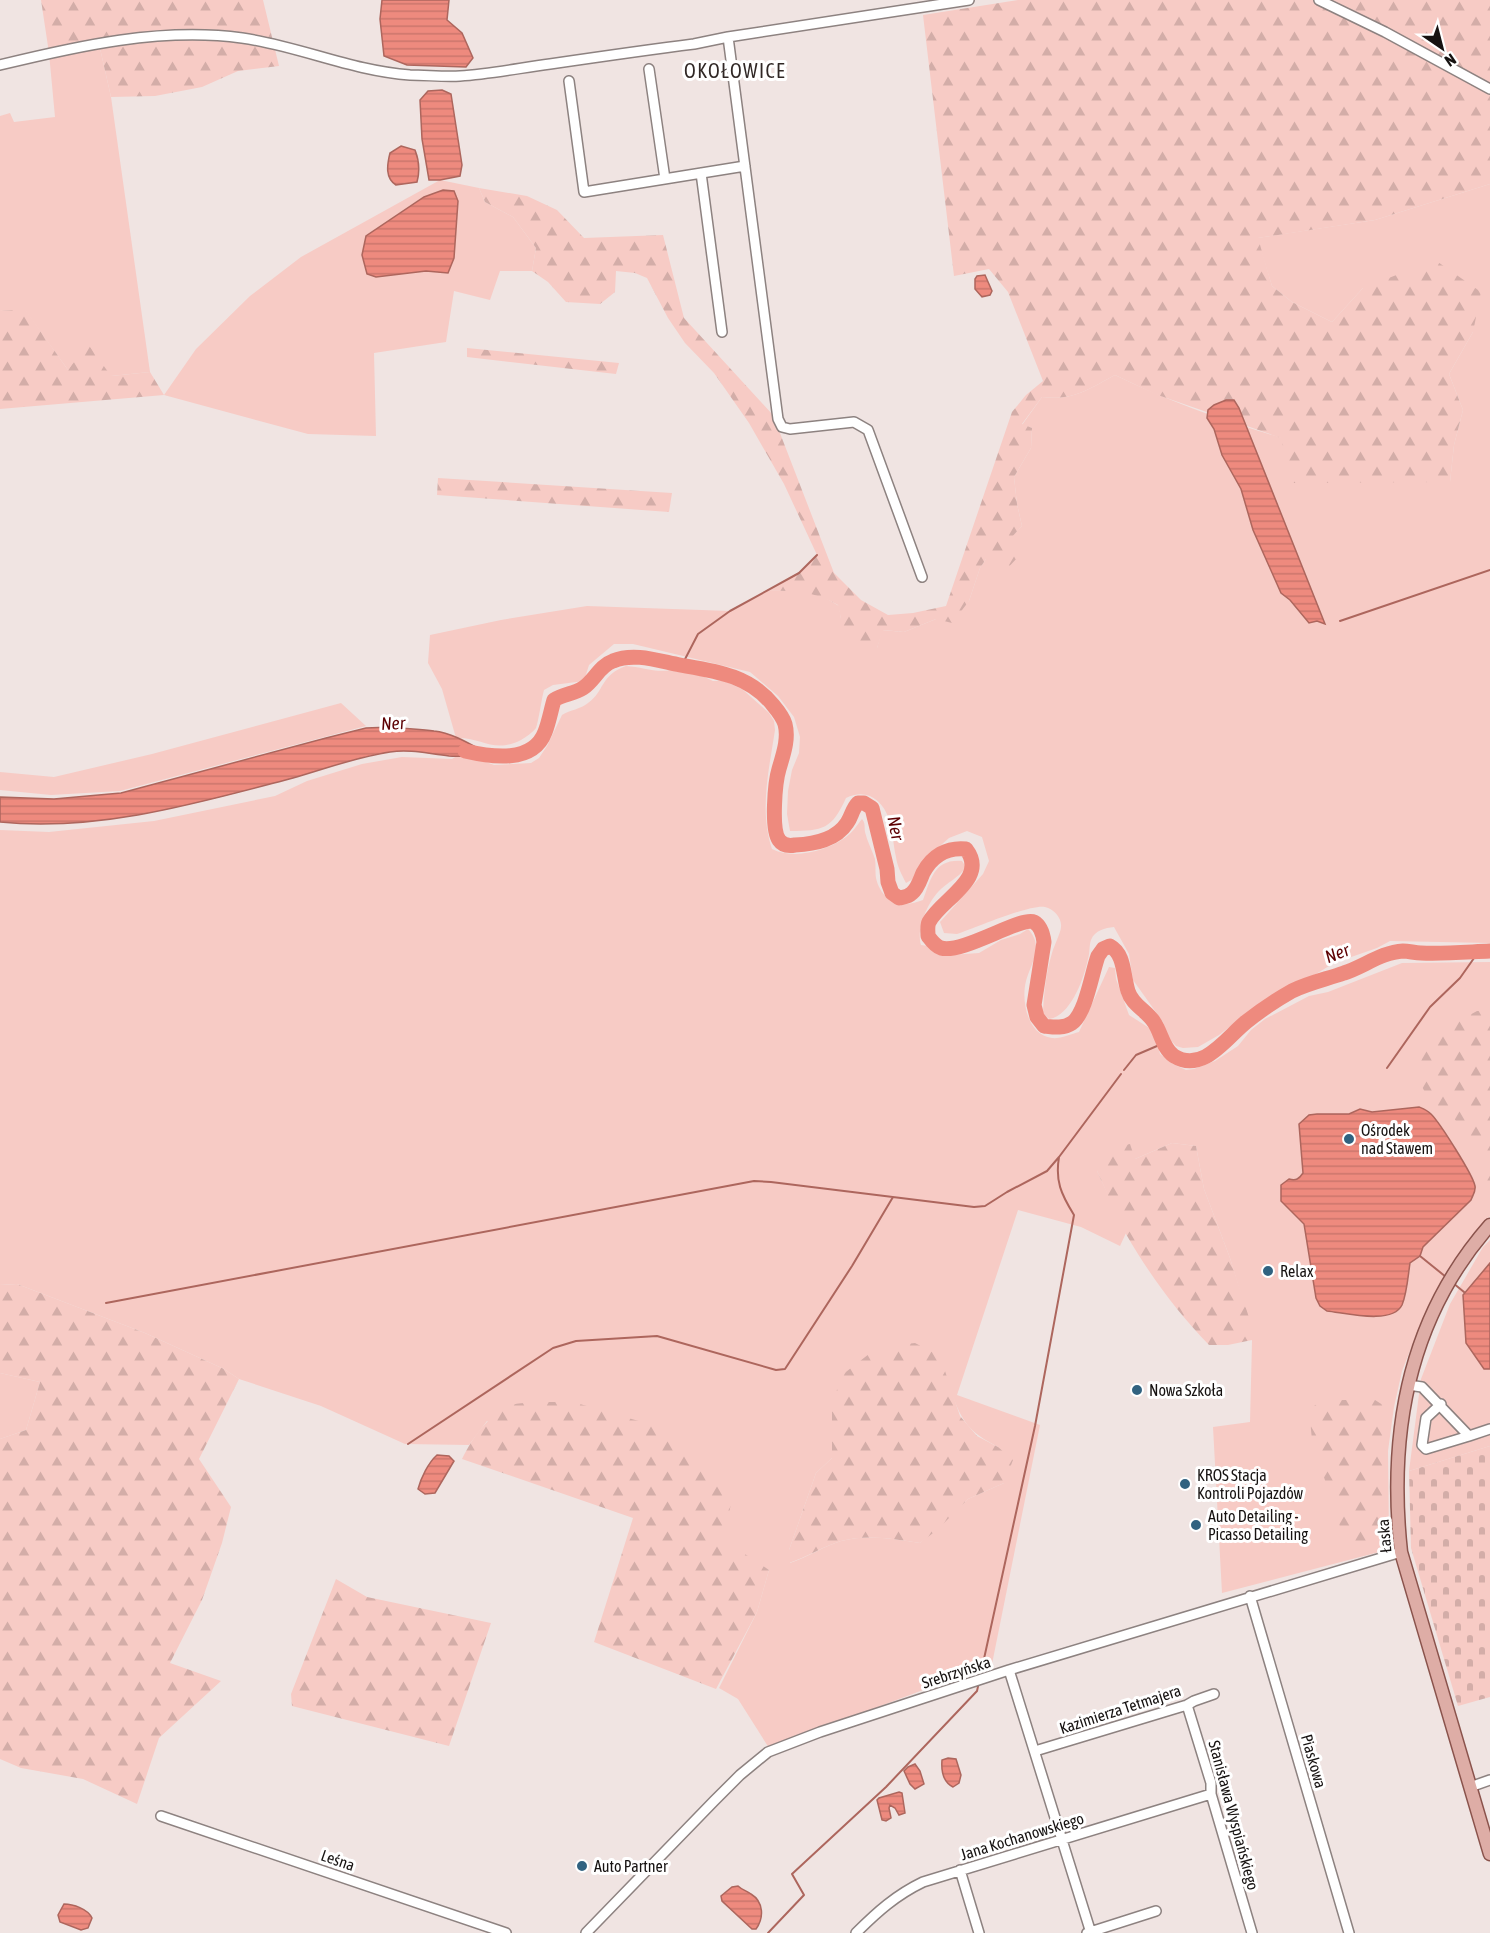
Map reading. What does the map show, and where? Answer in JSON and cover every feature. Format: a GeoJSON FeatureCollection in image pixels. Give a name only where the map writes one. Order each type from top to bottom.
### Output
{"type":"FeatureCollection","features":[{"type":"Feature","properties":{"kind":"main road","name":"Łaska"},"geometry":{"type":"LineString","coordinates":[[1490,1225],[1454,1274],[1427,1325],[1401,1419],[1398,1462],[1398,1529],[1401,1552],[1490,1854]]}},
{"type":"Feature","properties":{"kind":"street"},"geometry":{"type":"LineString","coordinates":[[0,64],[58,51],[130,39],[217,36],[253,40],[381,72],[460,76],[694,44],[969,0]]}},
{"type":"Feature","properties":{"kind":"street"},"geometry":{"type":"LineString","coordinates":[[1319,0],[1385,32],[1490,89]]}},
{"type":"Feature","properties":{"kind":"street"},"geometry":{"type":"LineString","coordinates":[[728,37],[778,419],[782,427],[790,429],[854,422],[868,430],[922,577]]}},
{"type":"Feature","properties":{"kind":"street"},"geometry":{"type":"LineString","coordinates":[[649,69],[665,179]]}},
{"type":"Feature","properties":{"kind":"street"},"geometry":{"type":"LineString","coordinates":[[569,81],[584,192],[745,166]]}},
{"type":"Feature","properties":{"kind":"street"},"geometry":{"type":"LineString","coordinates":[[701,173],[722,332]]}},
{"type":"Feature","properties":{"kind":"street"},"geometry":{"type":"LineString","coordinates":[[1411,1385],[1422,1387],[1441,1404],[1469,1436]]}},
{"type":"Feature","properties":{"kind":"street"},"geometry":{"type":"LineString","coordinates":[[1441,1404],[1426,1418],[1422,1444],[1426,1449],[1490,1429]]}},
{"type":"Feature","properties":{"kind":"street","name":"Srebrzyńska"},"geometry":{"type":"LineString","coordinates":[[586,1933],[734,1781],[768,1752],[842,1724],[1009,1670],[1401,1552]]}},
{"type":"Feature","properties":{"kind":"street","name":"Piaskowa"},"geometry":{"type":"LineString","coordinates":[[1250,1596],[1349,1933]]}},
{"type":"Feature","properties":{"kind":"street"},"geometry":{"type":"LineString","coordinates":[[1009,1670],[1063,1839],[1090,1933],[1156,1911]]}},
{"type":"Feature","properties":{"kind":"street","name":"Kazimierza Tetmajera"},"geometry":{"type":"LineString","coordinates":[[1035,1751],[1214,1695]]}},
{"type":"Feature","properties":{"kind":"street","name":"Stanisława Wyspiańskiego"},"geometry":{"type":"LineString","coordinates":[[1187,1705],[1252,1933]]}},
{"type":"Feature","properties":{"kind":"street"},"geometry":{"type":"LineString","coordinates":[[1470,1786],[1490,1780]]}},
{"type":"Feature","properties":{"kind":"street","name":"Jana Kochanowskiego"},"geometry":{"type":"LineString","coordinates":[[861,1931],[884,1905],[923,1882],[1211,1794]]}},
{"type":"Feature","properties":{"kind":"street","name":"Leśna"},"geometry":{"type":"LineString","coordinates":[[161,1816],[506,1933]]}},
{"type":"Feature","properties":{"kind":"street"},"geometry":{"type":"LineString","coordinates":[[960,1870],[979,1933]]}},
{"type":"Feature","properties":{"kind":"green space"},"geometry":{"type":"Polygon","coordinates":[[[41,0],[263,0],[279,66],[238,71],[202,87],[155,96],[111,97],[99,44],[49,53],[41,0]]]}},
{"type":"Feature","properties":{"kind":"green space"},"geometry":{"type":"Polygon","coordinates":[[[1018,0],[1490,0],[1490,184],[1375,220],[1258,238],[1272,286],[1292,302],[1332,322],[1363,288],[1435,260],[1481,292],[1473,332],[1449,374],[1463,410],[1454,445],[1450,482],[1292,483],[1281,438],[1155,394],[1115,375],[1072,395],[1042,397],[1022,424],[1032,428],[1031,448],[1014,477],[1022,526],[1010,539],[1018,557],[1004,572],[986,559],[980,568],[969,601],[952,623],[936,619],[904,632],[883,630],[877,648],[865,653],[851,646],[840,633],[841,619],[838,605],[804,592],[766,591],[799,573],[817,555],[784,484],[749,423],[714,373],[685,343],[668,318],[647,278],[635,273],[616,271],[615,292],[600,304],[566,302],[548,282],[532,271],[536,248],[513,217],[485,202],[479,188],[527,196],[557,210],[584,238],[663,235],[684,318],[773,415],[834,573],[861,600],[888,615],[913,613],[946,606],[1012,412],[1026,395],[1043,381],[1008,292],[989,269],[954,276],[923,15],[1018,0]]]}},
{"type":"Feature","properties":{"kind":"green space"},"geometry":{"type":"Polygon","coordinates":[[[99,44],[111,97],[150,372],[111,376],[68,370],[25,310],[0,311],[0,116],[10,113],[14,122],[55,117],[49,53],[99,44]]]}},
{"type":"Feature","properties":{"kind":"green space"},"geometry":{"type":"Polygon","coordinates":[[[440,180],[479,188],[485,202],[513,217],[536,248],[532,271],[500,271],[490,300],[454,291],[446,342],[374,353],[376,436],[308,434],[164,395],[196,349],[250,296],[301,257],[440,180]]]}},
{"type":"Feature","properties":{"kind":"green space"},"geometry":{"type":"Polygon","coordinates":[[[1490,184],[1490,943],[1390,941],[1334,963],[1262,1002],[1219,1035],[1198,1047],[1183,1048],[1176,1046],[1168,1037],[1163,1022],[1133,980],[1129,954],[1114,927],[1095,934],[1090,942],[1089,957],[1080,986],[1064,1011],[1049,1019],[1043,1013],[1046,983],[1050,960],[1061,927],[1059,917],[1054,912],[1045,907],[1027,909],[957,934],[944,933],[940,922],[983,874],[989,861],[982,837],[967,831],[949,838],[922,862],[913,879],[906,883],[897,864],[889,819],[882,806],[872,797],[860,794],[846,798],[831,822],[819,829],[790,831],[787,814],[788,791],[792,770],[799,753],[800,737],[794,717],[778,696],[750,672],[633,644],[614,644],[589,665],[584,681],[553,685],[544,690],[536,728],[521,740],[511,744],[495,745],[456,738],[442,689],[428,663],[430,635],[501,620],[587,606],[730,611],[766,591],[799,590],[824,597],[839,606],[841,633],[877,648],[882,630],[904,632],[936,619],[969,601],[980,568],[986,559],[1012,547],[1009,539],[1022,526],[1014,477],[1031,448],[1032,428],[1022,425],[1042,397],[1072,395],[1115,375],[1196,410],[1237,424],[1450,482],[1454,445],[1463,410],[1449,374],[1473,332],[1363,288],[1332,322],[1292,302],[1272,286],[1257,238],[1375,220],[1490,184]]]}},
{"type":"Feature","properties":{"kind":"green space"},"geometry":{"type":"Polygon","coordinates":[[[25,309],[68,370],[88,344],[111,376],[150,372],[164,395],[0,409],[0,311],[25,309]]]}},
{"type":"Feature","properties":{"kind":"green space"},"geometry":{"type":"Polygon","coordinates":[[[467,348],[619,363],[616,374],[467,357],[467,348]]]}},
{"type":"Feature","properties":{"kind":"green space"},"geometry":{"type":"Polygon","coordinates":[[[438,478],[672,493],[669,512],[437,495],[438,478]]]}},
{"type":"Feature","properties":{"kind":"green space"},"geometry":{"type":"Polygon","coordinates":[[[626,666],[658,671],[678,668],[683,672],[698,674],[713,681],[724,681],[742,689],[769,713],[774,721],[775,730],[766,805],[766,820],[772,849],[790,854],[820,850],[846,837],[862,819],[875,859],[876,878],[882,892],[893,901],[907,904],[923,900],[931,878],[939,867],[945,863],[962,861],[966,867],[938,892],[926,910],[920,932],[921,945],[951,955],[979,953],[1001,940],[1028,929],[1034,938],[1036,949],[1026,981],[1025,1007],[1031,1024],[1044,1035],[1052,1038],[1079,1032],[1109,967],[1115,968],[1116,979],[1129,1015],[1154,1031],[1160,1054],[1186,1070],[1215,1061],[1238,1046],[1251,1030],[1265,1019],[1309,996],[1328,992],[1402,963],[1490,962],[1490,1216],[1452,1263],[1417,1333],[1402,1371],[1388,1451],[1389,1539],[1382,1547],[1383,1551],[1222,1593],[1213,1427],[1250,1422],[1252,1341],[1230,1258],[1204,1189],[1196,1146],[1172,1143],[1135,1159],[1097,1171],[1126,1233],[1120,1246],[1081,1227],[1018,1210],[957,1395],[1040,1425],[992,1664],[769,1748],[738,1699],[719,1688],[757,1612],[769,1570],[487,1421],[469,1445],[405,1444],[321,1406],[239,1379],[224,1369],[145,1333],[17,1284],[0,1285],[0,830],[49,832],[154,821],[275,796],[307,781],[362,764],[402,757],[452,759],[462,753],[494,765],[531,763],[539,758],[547,746],[562,715],[588,703],[607,678],[626,666]],[[951,1392],[833,1437],[832,1458],[816,1473],[789,1550],[790,1563],[835,1543],[851,1539],[881,1538],[920,1543],[968,1499],[1004,1483],[998,1447],[973,1431],[963,1419],[951,1392]]]}},
{"type":"Feature","properties":{"kind":"green space"},"geometry":{"type":"Polygon","coordinates":[[[341,703],[366,726],[120,791],[51,795],[0,790],[0,772],[54,777],[152,754],[341,703]]]}},
{"type":"Feature","properties":{"kind":"green space"},"geometry":{"type":"Polygon","coordinates":[[[1477,1011],[1490,1011],[1490,1196],[1482,1161],[1454,1118],[1428,1098],[1417,1077],[1424,1049],[1433,1035],[1477,1011]]]}},
{"type":"Feature","properties":{"kind":"green space"},"geometry":{"type":"Polygon","coordinates":[[[1172,1143],[1196,1146],[1204,1189],[1230,1258],[1252,1327],[1252,1340],[1228,1345],[1209,1345],[1197,1332],[1164,1292],[1135,1249],[1118,1219],[1097,1171],[1110,1148],[1130,1144],[1135,1159],[1172,1143]]]}},
{"type":"Feature","properties":{"kind":"green space"},"geometry":{"type":"Polygon","coordinates":[[[1490,1240],[1490,1446],[1409,1471],[1421,1379],[1450,1304],[1483,1247],[1490,1240]]]}},
{"type":"Feature","properties":{"kind":"green space"},"geometry":{"type":"Polygon","coordinates":[[[17,1284],[145,1333],[224,1369],[239,1379],[199,1459],[231,1507],[222,1543],[202,1600],[170,1663],[221,1681],[159,1738],[137,1804],[83,1779],[21,1768],[0,1759],[0,1439],[26,1430],[40,1382],[0,1373],[0,1285],[17,1284]]]}},
{"type":"Feature","properties":{"kind":"green space"},"geometry":{"type":"Polygon","coordinates":[[[915,1343],[940,1356],[960,1416],[977,1436],[998,1447],[1013,1460],[1004,1483],[968,1499],[937,1530],[920,1543],[881,1538],[851,1539],[835,1543],[789,1563],[789,1550],[816,1473],[832,1458],[832,1404],[842,1375],[878,1347],[915,1343]]]}},
{"type":"Feature","properties":{"kind":"green space"},"geometry":{"type":"Polygon","coordinates":[[[0,1373],[40,1382],[26,1430],[0,1439],[0,1373]]]}},
{"type":"Feature","properties":{"kind":"green space"},"geometry":{"type":"Polygon","coordinates":[[[1375,1400],[1386,1407],[1382,1542],[1369,1552],[1356,1553],[1343,1536],[1312,1440],[1309,1409],[1322,1401],[1375,1400]]]}},
{"type":"Feature","properties":{"kind":"green space"},"geometry":{"type":"Polygon","coordinates":[[[573,1402],[649,1424],[697,1461],[732,1498],[724,1540],[769,1570],[757,1612],[716,1689],[594,1642],[633,1518],[462,1459],[482,1428],[503,1409],[524,1403],[573,1402]]]}},
{"type":"Feature","properties":{"kind":"green space"},"geometry":{"type":"Polygon","coordinates":[[[1490,1446],[1490,1697],[1458,1706],[1411,1548],[1409,1471],[1490,1446]]]}},
{"type":"Feature","properties":{"kind":"green space"},"geometry":{"type":"Polygon","coordinates":[[[336,1579],[367,1597],[491,1623],[449,1746],[292,1706],[291,1694],[336,1579]]]}},
{"type":"Feature","properties":{"kind":"shaded area"},"geometry":{"type":"Polygon","coordinates":[[[382,0],[449,0],[447,20],[462,33],[473,58],[466,67],[407,65],[384,56],[380,19],[382,0]]]}},
{"type":"Feature","properties":{"kind":"shaded area"},"geometry":{"type":"Polygon","coordinates":[[[442,90],[451,94],[462,165],[460,176],[429,180],[422,139],[420,100],[428,91],[442,90]]]}},
{"type":"Feature","properties":{"kind":"shaded area"},"geometry":{"type":"Polygon","coordinates":[[[401,146],[415,150],[419,166],[417,182],[396,185],[388,175],[390,153],[401,146]]]}},
{"type":"Feature","properties":{"kind":"shaded area"},"geometry":{"type":"Polygon","coordinates":[[[443,190],[454,191],[458,201],[454,258],[448,273],[426,271],[376,277],[367,274],[362,255],[366,236],[424,197],[443,190]]]}},
{"type":"Feature","properties":{"kind":"shaded area"},"geometry":{"type":"Polygon","coordinates":[[[985,275],[992,291],[990,295],[982,297],[975,289],[975,279],[977,276],[985,275]]]}},
{"type":"Feature","properties":{"kind":"shaded area"},"geometry":{"type":"Polygon","coordinates":[[[1226,400],[1234,400],[1239,408],[1325,624],[1317,621],[1309,623],[1290,600],[1281,593],[1253,530],[1241,489],[1222,455],[1214,429],[1207,418],[1208,410],[1226,400]]]}},
{"type":"Feature","properties":{"kind":"shaded area"},"geometry":{"type":"Polygon","coordinates":[[[392,727],[449,734],[490,755],[454,756],[413,751],[390,752],[221,797],[148,813],[74,823],[0,822],[0,797],[54,799],[121,793],[366,728],[392,727]]]}},
{"type":"Feature","properties":{"kind":"shaded area"},"geometry":{"type":"Polygon","coordinates":[[[1419,1107],[1431,1114],[1469,1171],[1475,1188],[1471,1200],[1423,1247],[1420,1256],[1410,1263],[1404,1300],[1397,1311],[1389,1315],[1368,1316],[1327,1311],[1320,1306],[1316,1298],[1304,1224],[1281,1201],[1281,1185],[1289,1179],[1297,1179],[1303,1173],[1299,1124],[1309,1115],[1349,1114],[1360,1109],[1372,1112],[1419,1107]]]}},
{"type":"Feature","properties":{"kind":"shaded area"},"geometry":{"type":"Polygon","coordinates":[[[1490,1263],[1490,1369],[1484,1369],[1466,1343],[1463,1295],[1490,1263]]]}},
{"type":"Feature","properties":{"kind":"shaded area"},"geometry":{"type":"Polygon","coordinates":[[[437,1455],[449,1456],[454,1461],[435,1493],[425,1494],[418,1489],[419,1485],[428,1466],[437,1455]]]}},
{"type":"Feature","properties":{"kind":"shaded area"},"geometry":{"type":"Polygon","coordinates":[[[956,1759],[961,1775],[959,1783],[953,1787],[947,1782],[942,1772],[942,1760],[956,1759]]]}},
{"type":"Feature","properties":{"kind":"shaded area"},"geometry":{"type":"Polygon","coordinates":[[[915,1764],[924,1784],[915,1789],[904,1771],[915,1764]]]}},
{"type":"Feature","properties":{"kind":"shaded area"},"geometry":{"type":"Polygon","coordinates":[[[902,1793],[905,1813],[899,1815],[890,1805],[891,1818],[886,1821],[882,1820],[877,1800],[902,1793]]]}},
{"type":"Feature","properties":{"kind":"shaded area"},"geometry":{"type":"Polygon","coordinates":[[[738,1886],[758,1901],[761,1915],[756,1929],[752,1929],[722,1901],[721,1896],[732,1887],[738,1886]]]}},
{"type":"Feature","properties":{"kind":"shaded area"},"geometry":{"type":"Polygon","coordinates":[[[64,1904],[80,1908],[90,1915],[92,1918],[88,1928],[81,1930],[60,1922],[58,1915],[64,1904]]]}},
{"type":"Feature","properties":{"kind":"waterway"},"geometry":{"type":"LineString","coordinates":[[682,665],[698,634],[730,611],[799,573],[817,555]]}},
{"type":"Feature","properties":{"kind":"waterway"},"geometry":{"type":"LineString","coordinates":[[1340,621],[1490,570]]}},
{"type":"Feature","properties":{"kind":"waterway","name":"Ner"},"geometry":{"type":"LineString","coordinates":[[465,751],[510,756],[531,749],[545,732],[554,700],[583,688],[604,666],[621,658],[638,657],[731,676],[764,695],[785,724],[786,741],[774,805],[775,826],[781,842],[788,845],[803,844],[831,837],[842,829],[858,803],[864,803],[872,808],[888,882],[892,893],[899,898],[914,891],[923,873],[936,857],[946,851],[966,849],[972,860],[972,870],[968,879],[935,913],[928,924],[928,936],[935,944],[941,948],[963,946],[1017,924],[1034,922],[1041,930],[1044,942],[1034,1005],[1037,1017],[1044,1026],[1058,1027],[1069,1025],[1077,1018],[1085,1002],[1098,956],[1103,949],[1110,946],[1121,960],[1130,996],[1154,1022],[1170,1053],[1185,1060],[1205,1057],[1251,1018],[1292,991],[1388,954],[1403,951],[1419,953],[1490,951]]}},
{"type":"Feature","properties":{"kind":"waterway"},"geometry":{"type":"LineString","coordinates":[[1387,1068],[1430,1007],[1460,978],[1479,951]]}},
{"type":"Feature","properties":{"kind":"waterway"},"geometry":{"type":"LineString","coordinates":[[1124,1070],[1136,1055],[1164,1043]]}},
{"type":"Feature","properties":{"kind":"waterway"},"geometry":{"type":"LineString","coordinates":[[980,1677],[1035,1426],[1074,1215],[1060,1187],[1059,1157],[1121,1074]]}},
{"type":"Feature","properties":{"kind":"waterway"},"geometry":{"type":"LineString","coordinates":[[106,1303],[754,1181],[974,1207],[985,1206],[1047,1171],[1059,1157]]}},
{"type":"Feature","properties":{"kind":"waterway"},"geometry":{"type":"LineString","coordinates":[[408,1444],[553,1348],[576,1341],[657,1336],[776,1370],[785,1369],[852,1266],[893,1197]]}},
{"type":"Feature","properties":{"kind":"waterway"},"geometry":{"type":"LineString","coordinates":[[1420,1256],[1446,1277]]}},
{"type":"Feature","properties":{"kind":"waterway"},"geometry":{"type":"LineString","coordinates":[[1453,1283],[1464,1292]]}},
{"type":"Feature","properties":{"kind":"waterway"},"geometry":{"type":"LineString","coordinates":[[768,1933],[804,1895],[792,1874],[886,1787],[977,1691],[979,1682]]}},
{"type":"Feature","properties":{"kind":"place","name":"Ośrodek nad Stawem"},"geometry":{"type":"Point","coordinates":[1349,1139]}},
{"type":"Feature","properties":{"kind":"place","name":"Relax"},"geometry":{"type":"Point","coordinates":[1268,1271]}},
{"type":"Feature","properties":{"kind":"place","name":"Nowa Szkoła"},"geometry":{"type":"Point","coordinates":[1137,1390]}},
{"type":"Feature","properties":{"kind":"place","name":"KROS Stacja Kontroli Pojazdów"},"geometry":{"type":"Point","coordinates":[1185,1484]}},
{"type":"Feature","properties":{"kind":"place","name":"Auto Detailing - Picasso Detailing"},"geometry":{"type":"Point","coordinates":[1196,1525]}},
{"type":"Feature","properties":{"kind":"place","name":"Auto Partner"},"geometry":{"type":"Point","coordinates":[582,1866]}},
{"type":"Feature","properties":{"kind":"district","name":"OKOŁOWICE"},"geometry":{"type":"Point","coordinates":[735,70]}}]}
